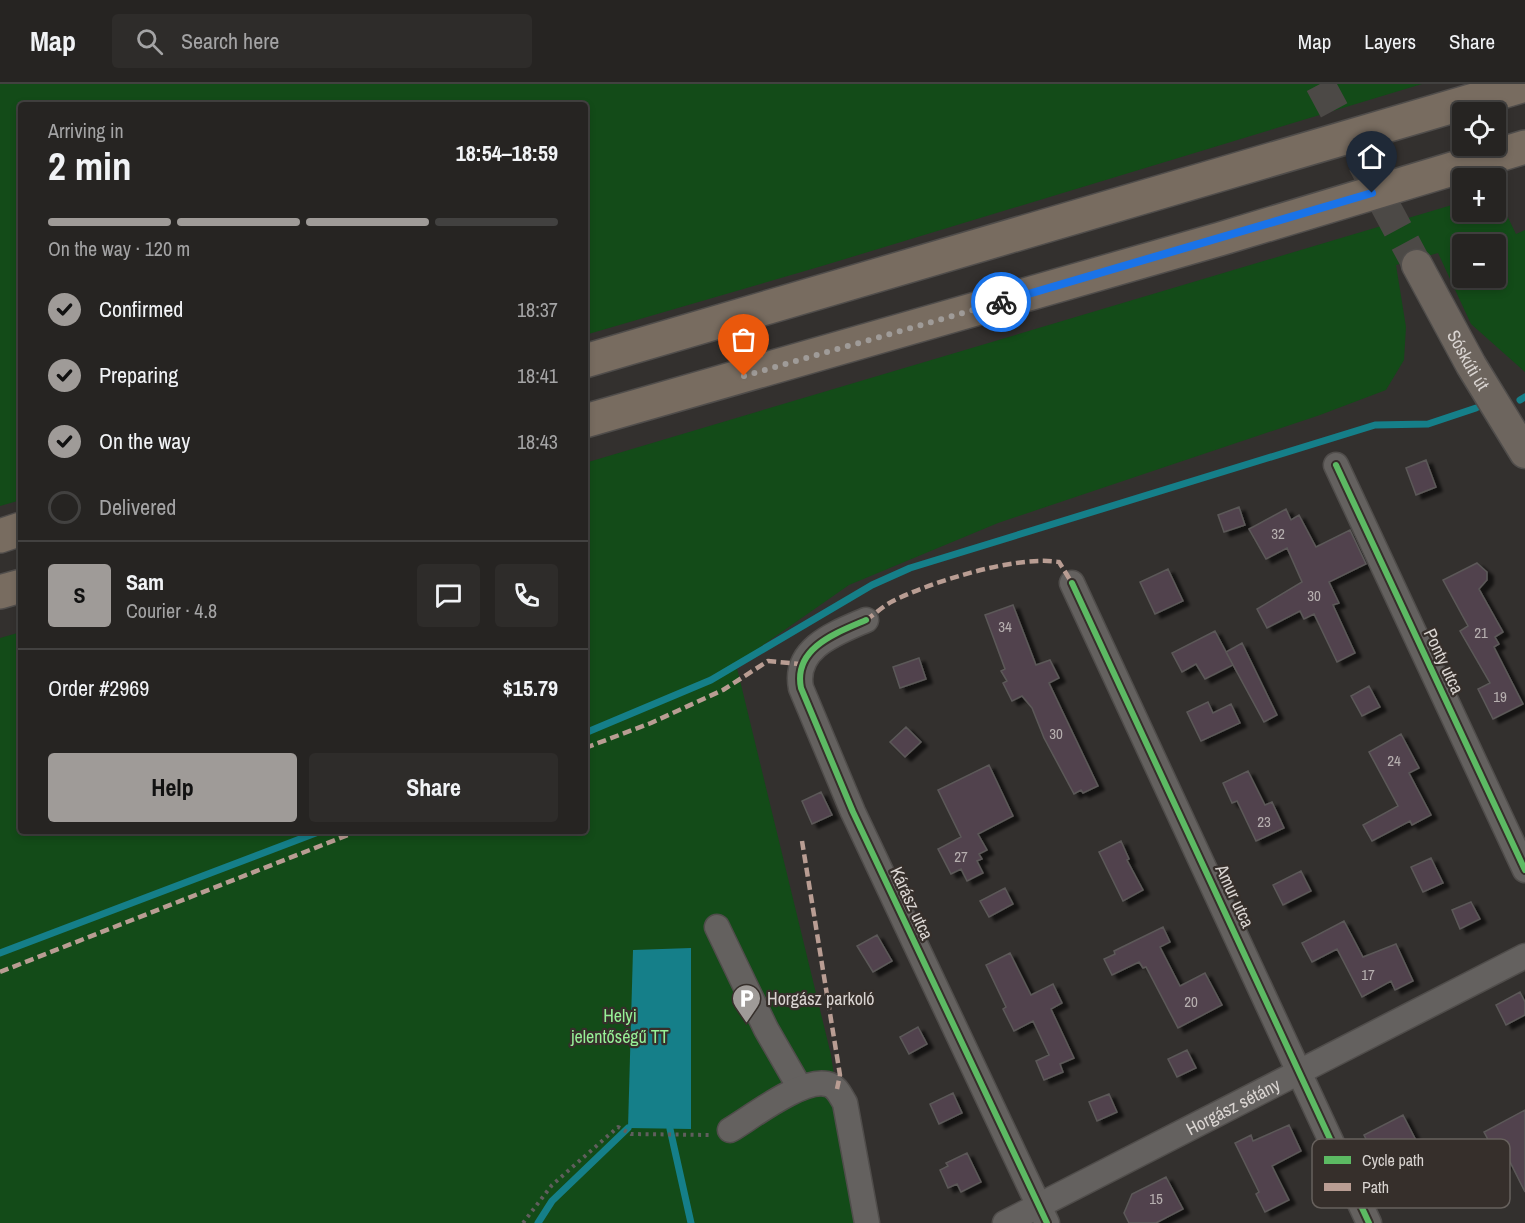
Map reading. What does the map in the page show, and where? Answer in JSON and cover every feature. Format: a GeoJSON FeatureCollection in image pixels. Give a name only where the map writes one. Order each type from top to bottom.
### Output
{"type":"FeatureCollection","features":[{"type":"Feature","properties":{"kind":"highway"},"geometry":{"type":"LineString","coordinates":[[588,360],[1525,85]]}},
{"type":"Feature","properties":{"kind":"highway"},"geometry":{"type":"LineString","coordinates":[[588,420],[1220,239],[1525,147]]}},
{"type":"Feature","properties":{"kind":"highway"},"geometry":{"type":"LineString","coordinates":[[0,536],[18,530]]}},
{"type":"Feature","properties":{"kind":"highway"},"geometry":{"type":"LineString","coordinates":[[0,592],[18,587]]}},
{"type":"Feature","properties":{"kind":"main road","name":"Sóskúti út"},"geometry":{"type":"LineString","coordinates":[[1417,265],[1471,365],[1525,453]]}},
{"type":"Feature","properties":{"kind":"street","name":"Ponty utca"},"geometry":{"type":"LineString","coordinates":[[1336,465],[1525,870]]}},
{"type":"Feature","properties":{"kind":"street","name":"Amur utca"},"geometry":{"type":"LineString","coordinates":[[1072,583],[1331,1139]]}},
{"type":"Feature","properties":{"kind":"street","name":"Kárász utca"},"geometry":{"type":"LineString","coordinates":[[866,620],[840,632],[807,655],[798,674],[801,688],[853,812],[1043,1214]]}},
{"type":"Feature","properties":{"kind":"street"},"geometry":{"type":"LineString","coordinates":[[717,927],[766,1029],[800,1088]]}},
{"type":"Feature","properties":{"kind":"street","name":"Horgász sétány"},"geometry":{"type":"LineString","coordinates":[[1005,1223],[1043,1214],[1300,1072],[1525,956]]}},
{"type":"Feature","properties":{"kind":"street"},"geometry":{"type":"LineString","coordinates":[[730,1130],[800,1088],[818,1083],[828,1084],[837,1089],[845,1104],[867,1223]]}},
{"type":"Feature","properties":{"kind":"street","name":"Amur utca"},"geometry":{"type":"LineString","coordinates":[[1362,1208],[1369,1223]]}},
{"type":"Feature","properties":{"kind":"path"},"geometry":{"type":"LineString","coordinates":[[523,1223],[552,1185],[618,1127],[631,1134],[680,1134]]}},
{"type":"Feature","properties":{"kind":"green space"},"geometry":{"type":"Polygon","coordinates":[[[0,84],[1422,84],[822,266],[588,334],[588,102],[18,102],[18,501],[0,506],[0,84]]]}},
{"type":"Feature","properties":{"kind":"green space","name":"Helyi jelentőségű TT"},"geometry":{"type":"Polygon","coordinates":[[[1452,205],[1452,222],[1506,222],[1506,214],[1516,234],[1525,230],[1525,372],[1471,324],[1454,288],[1506,288],[1506,234],[1452,234],[1452,283],[1438,253],[1396,265],[1406,327],[1404,360],[1386,390],[1320,415],[998,523],[849,585],[736,664],[831,1055],[856,1223],[0,1223],[0,638],[18,633],[18,834],[588,834],[588,462],[1452,205]]]}},
{"type":"Feature","properties":{"kind":"water"},"geometry":{"type":"Polygon","coordinates":[[[691,948],[691,1129],[628,1128],[633,950],[691,948]]]}},
{"type":"Feature","properties":{"kind":"building"},"geometry":{"type":"Polygon","coordinates":[[[1426,460],[1436,487],[1416,495],[1406,468],[1426,460]]]}},
{"type":"Feature","properties":{"kind":"building"},"geometry":{"type":"Polygon","coordinates":[[[1239,507],[1245,525],[1224,532],[1218,515],[1239,507]]]}},
{"type":"Feature","properties":{"kind":"building"},"geometry":{"type":"Polygon","coordinates":[[[1286,509],[1291,520],[1299,515],[1316,547],[1350,530],[1366,564],[1329,582],[1339,603],[1333,605],[1355,653],[1337,662],[1314,614],[1304,619],[1300,611],[1267,628],[1257,609],[1302,582],[1287,548],[1266,559],[1249,529],[1286,509]]]}},
{"type":"Feature","properties":{"kind":"building"},"geometry":{"type":"Polygon","coordinates":[[[1477,563],[1487,572],[1487,580],[1479,589],[1503,632],[1495,637],[1499,644],[1494,647],[1523,704],[1493,719],[1478,689],[1490,683],[1460,631],[1468,626],[1443,580],[1477,563]]]}},
{"type":"Feature","properties":{"kind":"building"},"geometry":{"type":"Polygon","coordinates":[[[1168,569],[1183,601],[1155,614],[1140,582],[1168,569]]]}},
{"type":"Feature","properties":{"kind":"building"},"geometry":{"type":"Polygon","coordinates":[[[1013,605],[1036,665],[1050,660],[1059,678],[1049,683],[1098,786],[1083,793],[1081,790],[1074,794],[1044,738],[1032,708],[1022,696],[1012,701],[1003,683],[1007,681],[1001,671],[1005,669],[985,615],[1013,605]]]}},
{"type":"Feature","properties":{"kind":"building"},"geometry":{"type":"Polygon","coordinates":[[[1215,631],[1233,665],[1205,679],[1196,664],[1182,672],[1172,653],[1215,631]]]}},
{"type":"Feature","properties":{"kind":"building"},"geometry":{"type":"Polygon","coordinates":[[[1242,643],[1277,715],[1264,722],[1226,652],[1242,643]]]}},
{"type":"Feature","properties":{"kind":"building"},"geometry":{"type":"Polygon","coordinates":[[[919,658],[926,679],[900,688],[893,667],[919,658]]]}},
{"type":"Feature","properties":{"kind":"building"},"geometry":{"type":"Polygon","coordinates":[[[1369,686],[1380,707],[1362,716],[1351,696],[1369,686]]]}},
{"type":"Feature","properties":{"kind":"building"},"geometry":{"type":"Polygon","coordinates":[[[1208,702],[1213,713],[1231,704],[1240,723],[1201,741],[1187,712],[1208,702]]]}},
{"type":"Feature","properties":{"kind":"building"},"geometry":{"type":"Polygon","coordinates":[[[906,727],[921,742],[905,757],[890,742],[906,727]]]}},
{"type":"Feature","properties":{"kind":"building"},"geometry":{"type":"Polygon","coordinates":[[[1401,734],[1419,768],[1409,773],[1431,815],[1412,825],[1410,821],[1372,841],[1363,825],[1398,806],[1369,752],[1401,734]]]}},
{"type":"Feature","properties":{"kind":"building"},"geometry":{"type":"Polygon","coordinates":[[[989,765],[1013,816],[978,834],[987,850],[979,854],[982,859],[977,861],[983,873],[967,881],[961,869],[951,874],[938,849],[961,837],[938,790],[989,765]]]}},
{"type":"Feature","properties":{"kind":"building"},"geometry":{"type":"Polygon","coordinates":[[[1248,771],[1265,805],[1272,802],[1284,828],[1256,841],[1237,801],[1232,803],[1223,783],[1248,771]]]}},
{"type":"Feature","properties":{"kind":"building"},"geometry":{"type":"Polygon","coordinates":[[[821,792],[832,815],[812,824],[802,801],[821,792]]]}},
{"type":"Feature","properties":{"kind":"building"},"geometry":{"type":"Polygon","coordinates":[[[1121,841],[1129,859],[1127,860],[1143,890],[1123,901],[1099,852],[1121,841]]]}},
{"type":"Feature","properties":{"kind":"building"},"geometry":{"type":"Polygon","coordinates":[[[1431,858],[1443,883],[1423,892],[1411,867],[1431,858]]]}},
{"type":"Feature","properties":{"kind":"building"},"geometry":{"type":"Polygon","coordinates":[[[1301,871],[1311,891],[1283,905],[1273,885],[1301,871]]]}},
{"type":"Feature","properties":{"kind":"building"},"geometry":{"type":"Polygon","coordinates":[[[1005,888],[1013,904],[989,917],[980,901],[1005,888]]]}},
{"type":"Feature","properties":{"kind":"building"},"geometry":{"type":"Polygon","coordinates":[[[1471,902],[1480,919],[1460,929],[1452,910],[1471,902]]]}},
{"type":"Feature","properties":{"kind":"building"},"geometry":{"type":"Polygon","coordinates":[[[1344,921],[1363,957],[1396,944],[1413,981],[1395,990],[1391,981],[1362,997],[1337,949],[1312,962],[1302,943],[1344,921]]]}},
{"type":"Feature","properties":{"kind":"building"},"geometry":{"type":"Polygon","coordinates":[[[1163,927],[1170,942],[1160,947],[1180,986],[1205,973],[1222,1005],[1178,1028],[1146,967],[1143,968],[1139,962],[1112,975],[1104,959],[1115,954],[1114,951],[1163,927]]]}},
{"type":"Feature","properties":{"kind":"building"},"geometry":{"type":"Polygon","coordinates":[[[877,935],[892,961],[873,972],[857,946],[877,935]]]}},
{"type":"Feature","properties":{"kind":"building"},"geometry":{"type":"Polygon","coordinates":[[[1010,953],[1031,995],[1053,984],[1062,1003],[1051,1009],[1074,1058],[1060,1064],[1063,1072],[1044,1080],[1036,1061],[1049,1055],[1033,1021],[1014,1031],[1003,1009],[1006,1007],[986,965],[1010,953]]]}},
{"type":"Feature","properties":{"kind":"building"},"geometry":{"type":"Polygon","coordinates":[[[1520,992],[1525,1002],[1525,1015],[1506,1025],[1496,1005],[1520,992]]]}},
{"type":"Feature","properties":{"kind":"building"},"geometry":{"type":"Polygon","coordinates":[[[918,1027],[927,1044],[909,1054],[900,1037],[918,1027]]]}},
{"type":"Feature","properties":{"kind":"building"},"geometry":{"type":"Polygon","coordinates":[[[1187,1050],[1196,1068],[1177,1077],[1168,1059],[1187,1050]]]}},
{"type":"Feature","properties":{"kind":"building"},"geometry":{"type":"Polygon","coordinates":[[[953,1093],[962,1113],[939,1124],[930,1104],[953,1093]]]}},
{"type":"Feature","properties":{"kind":"building"},"geometry":{"type":"Polygon","coordinates":[[[1109,1094],[1117,1112],[1097,1121],[1089,1102],[1109,1094]]]}},
{"type":"Feature","properties":{"kind":"building"},"geometry":{"type":"Polygon","coordinates":[[[1525,1110],[1525,1192],[1510,1162],[1510,1139],[1488,1139],[1484,1132],[1525,1110]]]}},
{"type":"Feature","properties":{"kind":"building"},"geometry":{"type":"Polygon","coordinates":[[[1403,1115],[1415,1139],[1366,1139],[1364,1135],[1403,1115]]]}},
{"type":"Feature","properties":{"kind":"building"},"geometry":{"type":"Polygon","coordinates":[[[1289,1125],[1301,1151],[1272,1166],[1289,1200],[1265,1212],[1256,1194],[1259,1192],[1235,1143],[1251,1135],[1253,1141],[1289,1125]]]}},
{"type":"Feature","properties":{"kind":"building"},"geometry":{"type":"Polygon","coordinates":[[[967,1153],[981,1182],[961,1192],[957,1184],[948,1188],[940,1170],[948,1166],[946,1163],[967,1153]]]}},
{"type":"Feature","properties":{"kind":"building"},"geometry":{"type":"Polygon","coordinates":[[[1166,1177],[1183,1209],[1156,1223],[1129,1223],[1124,1213],[1132,1194],[1166,1177]]]}},
{"type":"Feature","properties":{"kind":"waterway"},"geometry":{"type":"LineString","coordinates":[[1520,400],[1525,397]]}},
{"type":"Feature","properties":{"kind":"waterway"},"geometry":{"type":"LineString","coordinates":[[588,732],[711,680],[872,585],[910,568],[1375,425],[1428,424],[1476,408]]}},
{"type":"Feature","properties":{"kind":"waterway"},"geometry":{"type":"LineString","coordinates":[[0,953],[313,834]]}},
{"type":"Feature","properties":{"kind":"waterway"},"geometry":{"type":"LineString","coordinates":[[538,1223],[552,1201],[628,1128]]}},
{"type":"Feature","properties":{"kind":"waterway"},"geometry":{"type":"LineString","coordinates":[[670,1129],[691,1223]]}},
{"type":"Feature","properties":{"kind":"tunnel"},"geometry":{"type":"LineString","coordinates":[[1320,84],[1417,265]]}},
{"type":"Feature","properties":{"kind":"marked path"},"geometry":{"type":"LineString","coordinates":[[866,620],[889,603],[929,586],[951,578],[1020,562],[1059,562],[1072,583]]}},
{"type":"Feature","properties":{"kind":"marked path"},"geometry":{"type":"LineString","coordinates":[[588,747],[651,723],[723,690],[768,661],[800,664]]}},
{"type":"Feature","properties":{"kind":"marked path"},"geometry":{"type":"LineString","coordinates":[[0,972],[350,834]]}},
{"type":"Feature","properties":{"kind":"marked path"},"geometry":{"type":"LineString","coordinates":[[802,841],[840,1075],[837,1089]]}},
{"type":"Feature","properties":{"kind":"cycle path"},"geometry":{"type":"LineString","coordinates":[[1336,465],[1525,870]]}},
{"type":"Feature","properties":{"kind":"cycle path"},"geometry":{"type":"LineString","coordinates":[[1072,583],[1330,1139]]}},
{"type":"Feature","properties":{"kind":"cycle path"},"geometry":{"type":"LineString","coordinates":[[866,620],[842,630],[810,652],[800,674],[801,688],[853,812],[1047,1223]]}},
{"type":"Feature","properties":{"kind":"cycle path"},"geometry":{"type":"LineString","coordinates":[[1362,1208],[1369,1223]]}},
{"type":"Feature","properties":{"kind":"way so far"},"geometry":{"type":"LineString","coordinates":[[744,376],[1001,302]]}},
{"type":"Feature","properties":{"kind":"place","name":"Horgász parkoló"},"geometry":{"type":"Point","coordinates":[746,1024]}},
{"type":"Feature","properties":{"kind":"route"},"geometry":{"type":"LineString","coordinates":[[1001,302],[1372,193]]}}]}
